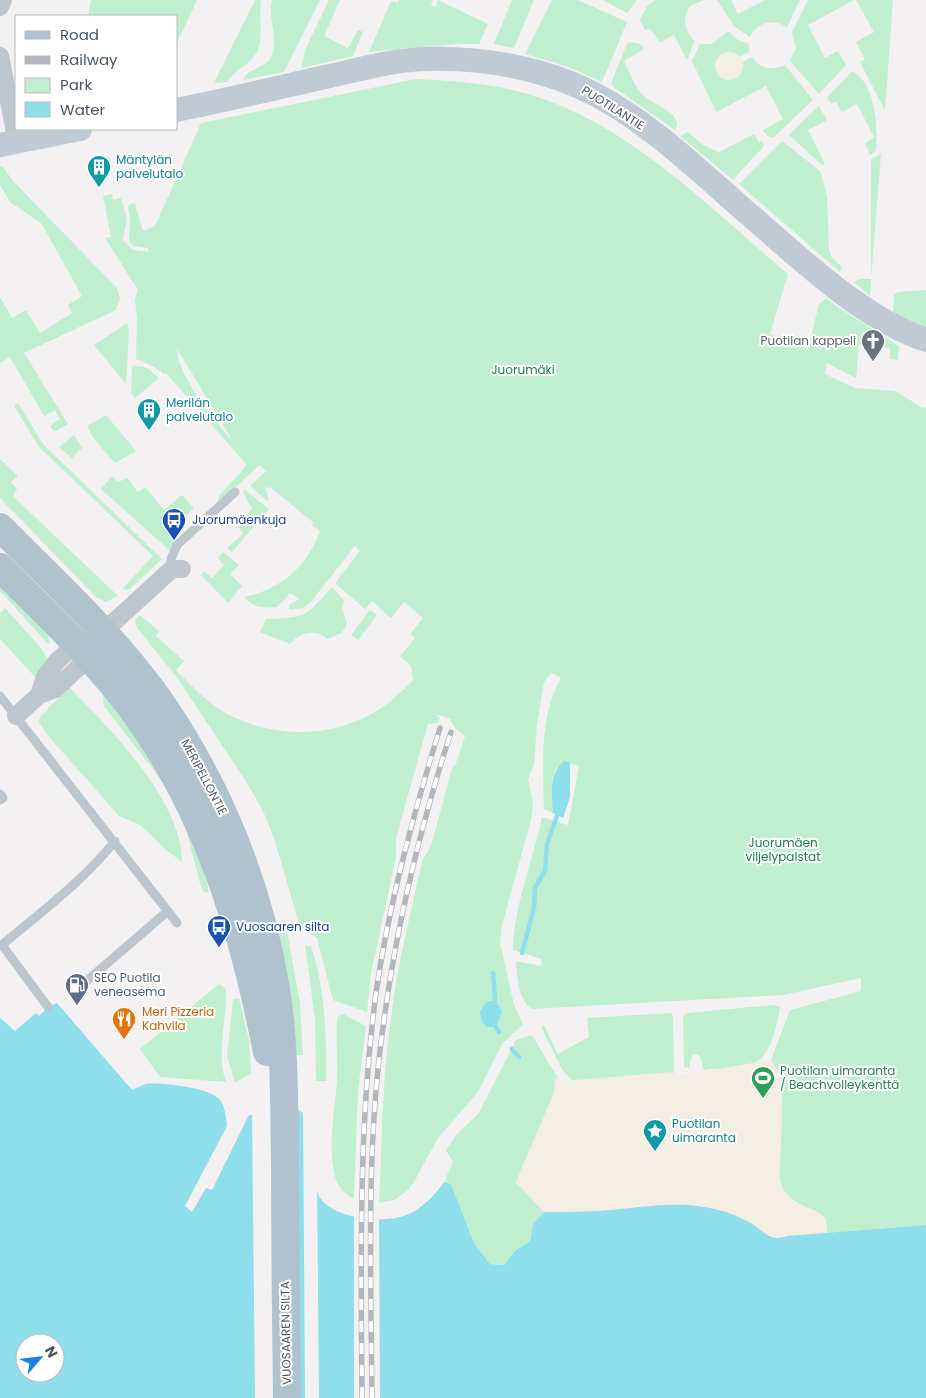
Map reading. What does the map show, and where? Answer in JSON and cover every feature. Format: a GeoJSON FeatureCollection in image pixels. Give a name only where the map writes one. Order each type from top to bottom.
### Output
{"type":"FeatureCollection","features":[{"type":"Feature","properties":{"kind":"main road","name":"MERIPELLONTIE"},"geometry":{"type":"LineString","coordinates":[[0,528],[103,632],[130,662],[176,725],[221,807],[239,850],[258,909],[276,989],[283,1053],[277,1088]]}},
{"type":"Feature","properties":{"kind":"main road","name":"MERIPELLONTIE"},"geometry":{"type":"LineString","coordinates":[[0,567],[83,650],[132,709],[173,772],[197,818],[217,864],[250,970],[267,1052],[277,1088]]}},
{"type":"Feature","properties":{"kind":"main road","name":"VUOSAAREN SILTA"},"geometry":{"type":"LineString","coordinates":[[272,1398],[277,1088]]}},
{"type":"Feature","properties":{"kind":"main road","name":"VUOSAAREN SILTA"},"geometry":{"type":"LineString","coordinates":[[277,1088],[287,1398]]}},
{"type":"Feature","properties":{"kind":"street"},"geometry":{"type":"LineString","coordinates":[[0,7],[3,0]]}},
{"type":"Feature","properties":{"kind":"street"},"geometry":{"type":"LineString","coordinates":[[0,56],[9,144],[75,130]]}},
{"type":"Feature","properties":{"kind":"street","name":"PUOTILANTIE"},"geometry":{"type":"LineString","coordinates":[[178,110],[354,71],[424,59],[496,63],[549,76],[599,96],[669,144],[799,257],[846,293],[888,323],[926,340]]}},
{"type":"Feature","properties":{"kind":"street"},"geometry":{"type":"LineString","coordinates":[[16,716],[39,695],[55,689],[83,650],[177,569]]}},
{"type":"Feature","properties":{"kind":"lane"},"geometry":{"type":"LineString","coordinates":[[177,569],[171,559],[176,545],[235,492]]}},
{"type":"Feature","properties":{"kind":"lane"},"geometry":{"type":"LineString","coordinates":[[0,696],[177,922]]}},
{"type":"Feature","properties":{"kind":"lane"},"geometry":{"type":"LineString","coordinates":[[0,794],[3,798],[0,800]]}},
{"type":"Feature","properties":{"kind":"lane"},"geometry":{"type":"LineString","coordinates":[[48,1007],[2,944],[71,887],[103,856],[115,841]]}},
{"type":"Feature","properties":{"kind":"lane"},"geometry":{"type":"LineString","coordinates":[[82,985],[168,910]]}},
{"type":"Feature","properties":{"kind":"green space"},"geometry":{"type":"Polygon","coordinates":[[[91,0],[197,0],[178,41],[178,15],[88,15],[91,0]]]}},
{"type":"Feature","properties":{"kind":"green space"},"geometry":{"type":"Polygon","coordinates":[[[255,0],[261,0],[261,36],[258,49],[252,59],[233,74],[227,82],[214,83],[255,0]]]}},
{"type":"Feature","properties":{"kind":"green space"},"geometry":{"type":"Polygon","coordinates":[[[272,0],[320,0],[284,72],[243,80],[248,73],[264,65],[270,59],[273,52],[272,0]]]}},
{"type":"Feature","properties":{"kind":"green space"},"geometry":{"type":"Polygon","coordinates":[[[329,0],[340,0],[324,36],[348,48],[358,30],[363,32],[353,56],[301,68],[305,50],[329,0]]]}},
{"type":"Feature","properties":{"kind":"green space"},"geometry":{"type":"Polygon","coordinates":[[[399,0],[433,0],[431,5],[435,7],[438,0],[488,24],[479,44],[457,44],[369,52],[391,1],[398,3],[399,0]]]}},
{"type":"Feature","properties":{"kind":"green space"},"geometry":{"type":"Polygon","coordinates":[[[512,0],[534,0],[514,48],[494,44],[512,0]]]}},
{"type":"Feature","properties":{"kind":"green space"},"geometry":{"type":"Polygon","coordinates":[[[552,0],[578,0],[627,22],[602,82],[569,67],[525,54],[552,0]]]}},
{"type":"Feature","properties":{"kind":"green space"},"geometry":{"type":"Polygon","coordinates":[[[603,0],[637,0],[627,13],[603,0]]]}},
{"type":"Feature","properties":{"kind":"green space"},"geometry":{"type":"Polygon","coordinates":[[[655,0],[704,0],[690,6],[687,11],[686,29],[695,41],[687,60],[674,35],[660,42],[650,29],[645,30],[640,20],[647,6],[655,0]]]}},
{"type":"Feature","properties":{"kind":"green space"},"geometry":{"type":"Polygon","coordinates":[[[717,0],[731,0],[738,14],[765,0],[800,0],[787,27],[782,24],[766,23],[757,28],[750,37],[734,26],[717,0]]]}},
{"type":"Feature","properties":{"kind":"green space"},"geometry":{"type":"Polygon","coordinates":[[[808,0],[854,0],[808,25],[825,58],[838,51],[846,65],[819,94],[790,61],[796,48],[792,32],[808,0]]]}},
{"type":"Feature","properties":{"kind":"green space"},"geometry":{"type":"Polygon","coordinates":[[[856,0],[893,0],[885,111],[860,62],[865,59],[856,42],[874,32],[856,0]]]}},
{"type":"Feature","properties":{"kind":"green space"},"geometry":{"type":"Polygon","coordinates":[[[728,31],[738,40],[749,44],[749,52],[739,57],[738,55],[717,59],[715,68],[743,67],[742,62],[752,57],[766,68],[785,65],[813,100],[773,138],[767,136],[763,130],[783,119],[766,86],[716,112],[692,61],[700,44],[712,44],[728,31]]]}},
{"type":"Feature","properties":{"kind":"green space"},"geometry":{"type":"Polygon","coordinates":[[[630,42],[640,44],[644,49],[624,61],[632,78],[645,97],[671,114],[677,124],[675,130],[612,86],[612,81],[627,44],[630,42]]]}},
{"type":"Feature","properties":{"kind":"green space"},"geometry":{"type":"Polygon","coordinates":[[[852,71],[866,85],[874,107],[876,151],[870,155],[865,143],[874,137],[857,104],[842,112],[836,102],[831,104],[827,98],[852,71]]]}},
{"type":"Feature","properties":{"kind":"green space"},"geometry":{"type":"Polygon","coordinates":[[[416,79],[486,85],[528,94],[564,107],[600,125],[633,146],[698,196],[788,274],[770,334],[808,349],[819,304],[826,298],[899,346],[898,360],[890,359],[890,348],[859,345],[856,378],[827,363],[825,374],[855,388],[895,391],[923,408],[926,407],[926,1225],[827,1233],[826,1219],[789,1197],[781,1181],[779,1152],[781,1086],[779,1073],[771,1060],[790,1010],[861,991],[861,978],[783,995],[532,1009],[527,1005],[519,987],[516,961],[541,966],[542,959],[513,950],[520,900],[542,817],[568,825],[579,766],[570,763],[556,768],[552,781],[553,813],[544,809],[543,759],[546,725],[549,708],[561,678],[551,673],[544,682],[537,725],[534,764],[528,779],[533,802],[531,820],[502,925],[500,943],[514,1005],[523,1024],[502,1044],[478,1092],[438,1138],[407,1191],[394,1200],[379,1203],[386,1064],[397,978],[422,861],[431,846],[452,768],[455,766],[465,736],[456,729],[451,719],[436,714],[440,718],[437,723],[428,724],[396,838],[396,857],[371,973],[367,1012],[333,1000],[317,938],[300,927],[274,838],[263,811],[247,783],[176,676],[137,628],[135,620],[140,615],[159,631],[156,636],[184,661],[176,670],[212,704],[231,716],[253,725],[275,730],[298,732],[321,731],[343,726],[364,718],[384,706],[413,681],[411,666],[400,656],[415,638],[410,634],[423,618],[404,602],[391,618],[372,601],[365,609],[335,583],[360,551],[355,546],[310,603],[303,608],[289,610],[289,605],[299,599],[290,593],[277,607],[259,606],[248,601],[245,597],[281,582],[300,566],[315,544],[320,531],[312,525],[314,523],[270,487],[265,489],[269,499],[267,501],[250,486],[266,471],[259,465],[218,504],[219,496],[247,465],[166,373],[164,374],[136,359],[137,318],[135,300],[138,290],[105,238],[111,237],[103,196],[112,194],[113,200],[121,198],[127,219],[123,240],[133,250],[149,252],[148,248],[133,246],[129,241],[130,220],[128,207],[132,203],[135,204],[143,231],[155,226],[201,123],[416,79]],[[177,349],[183,371],[190,384],[206,408],[231,438],[177,349]]]}},
{"type":"Feature","properties":{"kind":"green space"},"geometry":{"type":"Polygon","coordinates":[[[819,106],[827,120],[808,130],[825,164],[822,165],[789,135],[819,106]]]}},
{"type":"Feature","properties":{"kind":"green space"},"geometry":{"type":"Polygon","coordinates":[[[688,132],[703,145],[719,152],[754,134],[759,142],[762,140],[764,146],[733,180],[680,136],[688,132]]]}},
{"type":"Feature","properties":{"kind":"green space"},"geometry":{"type":"Polygon","coordinates":[[[782,141],[820,171],[827,196],[829,249],[831,256],[842,267],[840,272],[739,184],[782,141]]]}},
{"type":"Feature","properties":{"kind":"green space"},"geometry":{"type":"Polygon","coordinates":[[[881,154],[871,279],[871,159],[881,154]]]}},
{"type":"Feature","properties":{"kind":"green space"},"geometry":{"type":"Polygon","coordinates":[[[2,166],[14,182],[117,288],[120,299],[116,310],[24,353],[68,424],[54,432],[50,426],[60,419],[55,410],[44,416],[10,357],[0,363],[0,297],[12,318],[26,310],[40,333],[72,313],[68,305],[82,296],[41,223],[11,203],[7,197],[0,185],[0,167],[2,166]]]}},
{"type":"Feature","properties":{"kind":"green space"},"geometry":{"type":"Polygon","coordinates":[[[860,279],[871,279],[870,296],[854,282],[860,279]]]}},
{"type":"Feature","properties":{"kind":"green space"},"geometry":{"type":"Polygon","coordinates":[[[926,290],[926,328],[893,314],[894,295],[897,292],[926,290]]]}},
{"type":"Feature","properties":{"kind":"green space"},"geometry":{"type":"Polygon","coordinates":[[[127,323],[129,329],[126,384],[94,345],[127,323]]]}},
{"type":"Feature","properties":{"kind":"green space"},"geometry":{"type":"Polygon","coordinates":[[[134,365],[147,368],[159,378],[135,398],[131,393],[132,367],[134,365]]]}},
{"type":"Feature","properties":{"kind":"green space"},"geometry":{"type":"Polygon","coordinates":[[[18,403],[43,444],[162,559],[130,589],[126,590],[123,588],[153,556],[39,447],[14,406],[18,403]]]}},
{"type":"Feature","properties":{"kind":"green space"},"geometry":{"type":"Polygon","coordinates":[[[106,415],[136,451],[115,463],[94,439],[87,426],[106,415]]]}},
{"type":"Feature","properties":{"kind":"green space"},"geometry":{"type":"Polygon","coordinates":[[[74,435],[82,448],[72,458],[59,447],[74,435]]]}},
{"type":"Feature","properties":{"kind":"green space"},"geometry":{"type":"Polygon","coordinates":[[[0,459],[18,476],[11,482],[17,489],[13,496],[118,596],[106,602],[96,597],[0,498],[0,459]]]}},
{"type":"Feature","properties":{"kind":"green space"},"geometry":{"type":"Polygon","coordinates":[[[112,476],[118,482],[127,478],[138,492],[145,487],[164,510],[182,495],[194,508],[185,516],[174,517],[178,541],[169,550],[101,489],[112,476]]]}},
{"type":"Feature","properties":{"kind":"green space"},"geometry":{"type":"Polygon","coordinates":[[[245,490],[269,509],[232,552],[227,548],[243,534],[238,525],[252,509],[243,492],[245,490]]]}},
{"type":"Feature","properties":{"kind":"green space"},"geometry":{"type":"Polygon","coordinates":[[[223,552],[239,565],[230,574],[242,586],[228,603],[201,575],[204,571],[212,578],[224,565],[218,558],[223,552]]]}},
{"type":"Feature","properties":{"kind":"green space"},"geometry":{"type":"Polygon","coordinates":[[[0,584],[47,631],[50,644],[0,591],[0,584]]]}},
{"type":"Feature","properties":{"kind":"green space"},"geometry":{"type":"Polygon","coordinates":[[[332,587],[344,600],[342,608],[347,624],[342,633],[327,639],[318,634],[308,633],[298,637],[290,644],[260,632],[266,619],[290,618],[304,614],[316,605],[332,587]]]}},
{"type":"Feature","properties":{"kind":"green space"},"geometry":{"type":"Polygon","coordinates":[[[5,608],[42,649],[47,660],[36,678],[0,639],[0,613],[5,608]]]}},
{"type":"Feature","properties":{"kind":"green space"},"geometry":{"type":"Polygon","coordinates":[[[370,610],[377,615],[358,640],[351,635],[370,610]]]}},
{"type":"Feature","properties":{"kind":"green space"},"geometry":{"type":"Polygon","coordinates":[[[69,687],[123,744],[157,791],[170,815],[179,839],[182,862],[140,825],[119,816],[44,731],[39,722],[40,717],[69,687]]]}},
{"type":"Feature","properties":{"kind":"green space"},"geometry":{"type":"Polygon","coordinates":[[[106,692],[135,727],[165,785],[104,706],[103,698],[106,692]]]}},
{"type":"Feature","properties":{"kind":"green space"},"geometry":{"type":"Polygon","coordinates":[[[174,802],[200,852],[209,892],[204,893],[200,883],[184,822],[174,802]]]}},
{"type":"Feature","properties":{"kind":"green space"},"geometry":{"type":"Polygon","coordinates":[[[285,920],[300,1003],[303,1055],[293,1055],[278,922],[285,920]]]}},
{"type":"Feature","properties":{"kind":"green space"},"geometry":{"type":"Polygon","coordinates":[[[305,945],[311,947],[316,962],[322,996],[326,1048],[326,1081],[316,1081],[315,1019],[305,945]]]}},
{"type":"Feature","properties":{"kind":"green space"},"geometry":{"type":"Polygon","coordinates":[[[219,984],[225,988],[226,996],[222,1061],[226,1082],[160,1077],[140,1049],[219,984]]]}},
{"type":"Feature","properties":{"kind":"green space"},"geometry":{"type":"Polygon","coordinates":[[[239,998],[249,1040],[251,1073],[235,1083],[227,1056],[233,999],[239,998]]]}},
{"type":"Feature","properties":{"kind":"green space"},"geometry":{"type":"Polygon","coordinates":[[[773,1005],[780,1007],[777,1022],[773,1038],[760,1059],[743,1066],[704,1070],[700,1056],[696,1054],[692,1055],[689,1068],[684,1067],[683,1016],[687,1013],[773,1005]]]}},
{"type":"Feature","properties":{"kind":"green space"},"geometry":{"type":"Polygon","coordinates":[[[671,1013],[673,1016],[674,1073],[572,1081],[563,1071],[541,1027],[544,1025],[558,1054],[589,1037],[587,1018],[671,1013]]]}},
{"type":"Feature","properties":{"kind":"green space"},"geometry":{"type":"Polygon","coordinates":[[[343,1014],[366,1026],[358,1091],[354,1199],[338,1185],[332,1161],[337,1073],[337,1022],[338,1016],[343,1014]]]}},
{"type":"Feature","properties":{"kind":"green space"},"geometry":{"type":"Polygon","coordinates":[[[532,1035],[559,1080],[555,1079],[554,1093],[516,1182],[544,1212],[533,1224],[530,1241],[515,1251],[504,1265],[490,1264],[474,1243],[451,1184],[444,1182],[453,1162],[446,1150],[457,1134],[479,1113],[516,1040],[532,1035]]]}},
{"type":"Feature","properties":{"kind":"sand"},"geometry":{"type":"Polygon","coordinates":[[[729,52],[739,56],[743,66],[739,76],[729,80],[719,76],[715,66],[719,56],[729,52]]]}},
{"type":"Feature","properties":{"kind":"sand","name":"Puotilan uimaranta"},"geometry":{"type":"Polygon","coordinates":[[[771,1060],[779,1074],[782,1122],[779,1181],[786,1194],[798,1204],[818,1212],[826,1219],[827,1233],[787,1238],[779,1237],[762,1231],[753,1224],[644,1205],[599,1211],[544,1212],[516,1182],[554,1093],[555,1078],[563,1081],[672,1072],[680,1075],[771,1060]]]}},
{"type":"Feature","properties":{"kind":"water"},"geometry":{"type":"Polygon","coordinates":[[[564,761],[570,763],[570,797],[563,818],[553,813],[552,785],[555,772],[564,761]]]}},
{"type":"Feature","properties":{"kind":"water"},"geometry":{"type":"Polygon","coordinates":[[[495,1000],[502,1011],[496,1027],[487,1027],[482,1022],[480,1012],[486,1002],[495,1000]]]}},
{"type":"Feature","properties":{"kind":"water"},"geometry":{"type":"Polygon","coordinates":[[[57,1003],[132,1090],[146,1084],[173,1085],[207,1092],[220,1100],[226,1116],[227,1126],[185,1206],[192,1212],[206,1188],[212,1190],[249,1115],[297,1109],[303,1113],[316,1188],[319,1196],[326,1204],[348,1215],[362,1218],[389,1219],[411,1213],[421,1207],[444,1182],[451,1184],[474,1243],[490,1264],[504,1265],[515,1251],[530,1241],[533,1224],[544,1212],[597,1211],[661,1205],[692,1206],[726,1212],[751,1223],[769,1236],[777,1238],[926,1225],[926,1398],[0,1398],[0,1018],[15,1031],[36,1013],[39,1016],[48,1007],[57,1003]]]}},
{"type":"Feature","properties":{"kind":"pier"},"geometry":{"type":"Polygon","coordinates":[[[294,1107],[296,1398],[255,1398],[252,1112],[294,1107]]]}},
{"type":"Feature","properties":{"kind":"pier"},"geometry":{"type":"Polygon","coordinates":[[[303,1110],[312,1120],[317,1180],[319,1398],[305,1398],[303,1110]]]}},
{"type":"Feature","properties":{"kind":"pier"},"geometry":{"type":"Polygon","coordinates":[[[354,1215],[379,1215],[380,1398],[354,1398],[354,1215]]]}},
{"type":"Feature","properties":{"kind":"waterway"},"geometry":{"type":"LineString","coordinates":[[522,953],[534,908],[535,888],[545,871],[547,844],[557,816]]}},
{"type":"Feature","properties":{"kind":"waterway"},"geometry":{"type":"LineString","coordinates":[[493,973],[495,1000]]}},
{"type":"Feature","properties":{"kind":"waterway"},"geometry":{"type":"LineString","coordinates":[[496,1027],[499,1032]]}},
{"type":"Feature","properties":{"kind":"waterway"},"geometry":{"type":"LineString","coordinates":[[512,1049],[519,1057]]}},
{"type":"Feature","properties":{"kind":"railway"},"geometry":{"type":"LineString","coordinates":[[362,1398],[362,1192],[366,1088],[371,1037],[382,953],[396,888],[412,824],[440,728]]}},
{"type":"Feature","properties":{"kind":"railway"},"geometry":{"type":"LineString","coordinates":[[372,1398],[372,1170],[377,1080],[382,1035],[387,996],[409,882],[439,769],[451,732]]}},
{"type":"Feature","properties":{"kind":"place","name":"Mäntylän palvelutalo"},"geometry":{"type":"Point","coordinates":[99,188]}},
{"type":"Feature","properties":{"kind":"place","name":"Puotilan kappeli"},"geometry":{"type":"Point","coordinates":[873,362]}},
{"type":"Feature","properties":{"kind":"place","name":"Merilän palvelutalo"},"geometry":{"type":"Point","coordinates":[149,431]}},
{"type":"Feature","properties":{"kind":"place","name":"Juorumäenkuja"},"geometry":{"type":"Point","coordinates":[174,541]}},
{"type":"Feature","properties":{"kind":"place","name":"Vuosaaren silta"},"geometry":{"type":"Point","coordinates":[219,948]}},
{"type":"Feature","properties":{"kind":"place","name":"SEO Puotila veneasema"},"geometry":{"type":"Point","coordinates":[77,1006]}},
{"type":"Feature","properties":{"kind":"place","name":"Meri Pizzeria Kahvila"},"geometry":{"type":"Point","coordinates":[124,1040]}},
{"type":"Feature","properties":{"kind":"place","name":"Puotilan uimaranta / Beachvolleykenttä"},"geometry":{"type":"Point","coordinates":[763,1099]}},
{"type":"Feature","properties":{"kind":"place","name":"Puotilan uimaranta"},"geometry":{"type":"Point","coordinates":[655,1152]}},
{"type":"Feature","properties":{"kind":"park label","name":"Juorumäki"},"geometry":{"type":"Point","coordinates":[523,370]}},
{"type":"Feature","properties":{"kind":"park label","name":"Juorumäen viljelypalstat"},"geometry":{"type":"Point","coordinates":[783,850]}}]}
